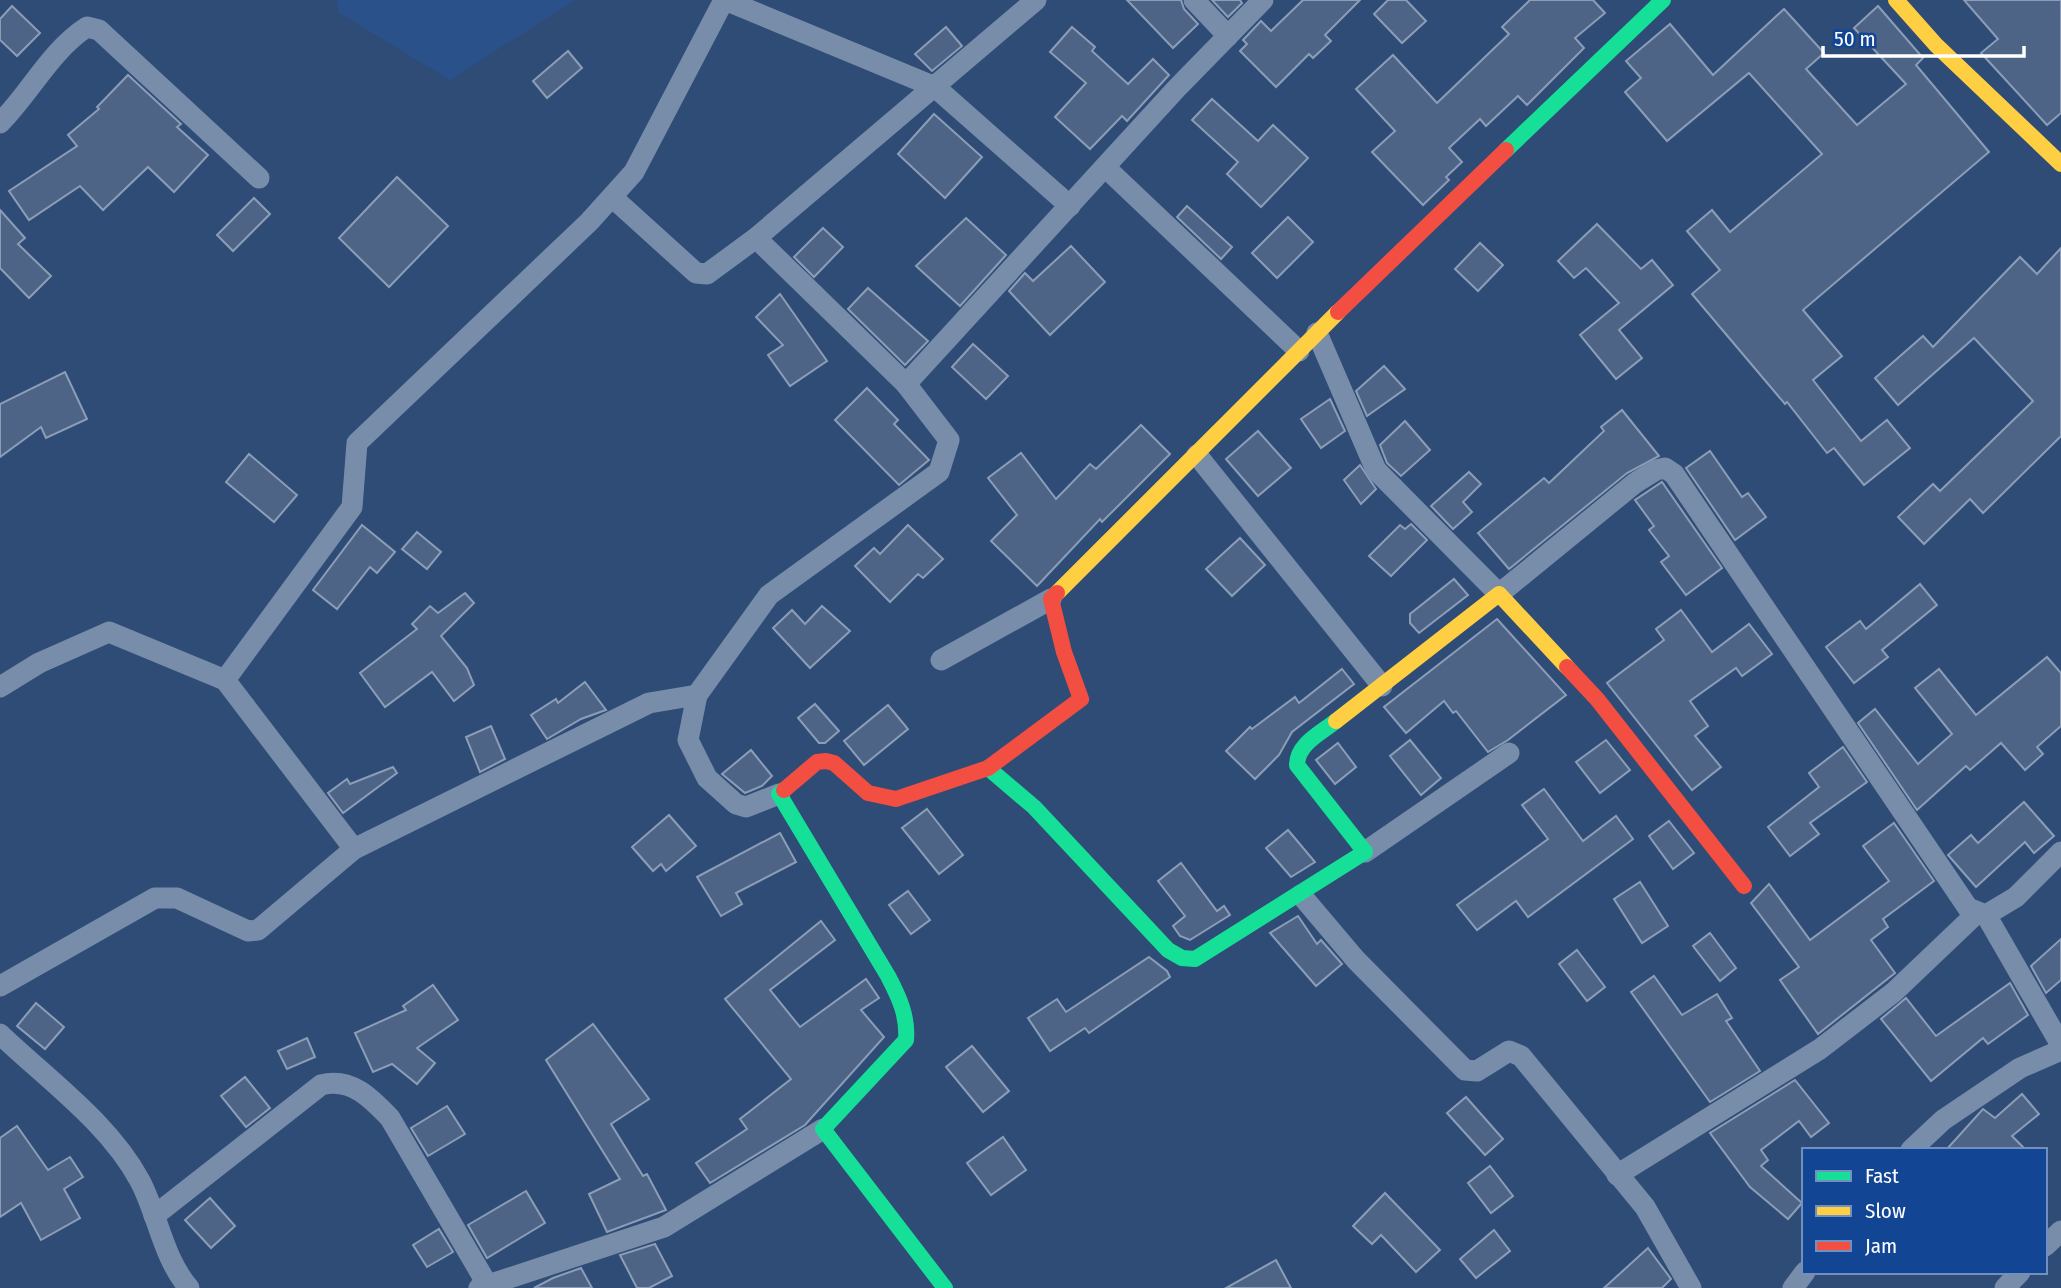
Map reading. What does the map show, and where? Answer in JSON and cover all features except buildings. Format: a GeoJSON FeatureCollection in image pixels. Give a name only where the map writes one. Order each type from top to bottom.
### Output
{"type":"FeatureCollection","features":[{"type":"Feature","properties":{"kind":"street"},"geometry":{"type":"LineString","coordinates":[[225,680],[352,507],[358,443],[612,197],[634,172],[725,0],[935,87],[1070,206]]}},
{"type":"Feature","properties":{"kind":"street"},"geometry":{"type":"LineString","coordinates":[[612,197],[696,273],[707,274],[756,238],[1036,0]]}},
{"type":"Feature","properties":{"kind":"street"},"geometry":{"type":"LineString","coordinates":[[1194,0],[1228,36]]}},
{"type":"Feature","properties":{"kind":"street"},"geometry":{"type":"LineString","coordinates":[[906,384],[1263,0]]}},
{"type":"Feature","properties":{"kind":"street"},"geometry":{"type":"LineString","coordinates":[[941,660],[1051,599],[1317,333],[1663,0]]}},
{"type":"Feature","properties":{"kind":"street"},"geometry":{"type":"LineString","coordinates":[[1896,0],[1936,45],[2058,154]]}},
{"type":"Feature","properties":{"kind":"street"},"geometry":{"type":"LineString","coordinates":[[0,123],[23,100],[68,39],[87,27],[99,30],[260,178]]}},
{"type":"Feature","properties":{"kind":"street"},"geometry":{"type":"LineString","coordinates":[[1105,167],[1299,351]]}},
{"type":"Feature","properties":{"kind":"street"},"geometry":{"type":"LineString","coordinates":[[756,238],[906,384],[949,440],[939,472],[769,596],[697,695],[688,740],[707,778],[736,804],[746,807],[779,794],[817,762],[834,763],[867,793],[895,799],[988,768],[1081,699],[1064,652],[1051,599]]}},
{"type":"Feature","properties":{"kind":"street"},"geometry":{"type":"LineString","coordinates":[[1317,333],[1376,470],[1499,594],[1597,699],[1744,886]]}},
{"type":"Feature","properties":{"kind":"street"},"geometry":{"type":"LineString","coordinates":[[1197,455],[1381,686]]}},
{"type":"Feature","properties":{"kind":"street"},"geometry":{"type":"LineString","coordinates":[[1365,852],[1297,765],[1297,755],[1304,746],[1499,594],[1635,483],[1656,470],[1665,468],[1674,474],[1957,895],[1982,914],[2061,1048],[2009,1075],[1943,1120],[1913,1148]]}},
{"type":"Feature","properties":{"kind":"street"},"geometry":{"type":"LineString","coordinates":[[0,687],[39,663],[108,632],[225,680],[354,849]]}},
{"type":"Feature","properties":{"kind":"street"},"geometry":{"type":"LineString","coordinates":[[0,986],[155,898],[177,898],[248,931],[258,930],[354,849],[649,703],[697,695]]}},
{"type":"Feature","properties":{"kind":"street"},"geometry":{"type":"LineString","coordinates":[[988,768],[1034,807],[1168,950],[1182,958],[1195,959],[1301,895],[1509,753]]}},
{"type":"Feature","properties":{"kind":"street"},"geometry":{"type":"LineString","coordinates":[[154,1216],[321,1085],[335,1081],[350,1085],[372,1099],[390,1118],[483,1286],[664,1227],[823,1129],[906,1040],[908,1023],[902,1002],[888,976],[779,794]]}},
{"type":"Feature","properties":{"kind":"street"},"geometry":{"type":"LineString","coordinates":[[1617,1175],[1820,1049],[1894,992],[1982,914],[2016,897],[2061,852]]}},
{"type":"Feature","properties":{"kind":"street"},"geometry":{"type":"LineString","coordinates":[[1301,895],[1356,960],[1465,1070],[1477,1072],[1510,1051],[1521,1056],[1645,1207],[1691,1288]]}},
{"type":"Feature","properties":{"kind":"street"},"geometry":{"type":"LineString","coordinates":[[0,1034],[104,1132],[140,1180],[173,1264],[189,1288]]}},
{"type":"Feature","properties":{"kind":"street"},"geometry":{"type":"LineString","coordinates":[[823,1129],[945,1288]]}},
{"type":"Feature","properties":{"kind":"street"},"geometry":{"type":"LineString","coordinates":[[2047,1244],[2061,1231]]}},
{"type":"Feature","properties":{"kind":"street"},"geometry":{"type":"LineString","coordinates":[[2005,1288],[2018,1274]]}},
{"type":"Feature","properties":{"kind":"water"},"geometry":{"type":"Polygon","coordinates":[[[337,0],[575,0],[450,80],[338,12],[337,0]]]}},
{"type":"Feature","properties":{"kind":"traffic: fast"},"geometry":{"type":"LineString","coordinates":[[1506,150],[1663,0]]}},
{"type":"Feature","properties":{"kind":"traffic: fast"},"geometry":{"type":"LineString","coordinates":[[988,768],[1034,807],[1168,950],[1182,958],[1195,959],[1365,852],[1297,765],[1305,745],[1336,721]]}},
{"type":"Feature","properties":{"kind":"traffic: fast"},"geometry":{"type":"LineString","coordinates":[[784,790],[779,794],[888,976],[906,1023],[906,1040],[823,1129],[945,1288]]}},
{"type":"Feature","properties":{"kind":"traffic: slow"},"geometry":{"type":"LineString","coordinates":[[1896,0],[1936,45],[2061,164]]}},
{"type":"Feature","properties":{"kind":"traffic: slow"},"geometry":{"type":"LineString","coordinates":[[1057,593],[1338,312]]}},
{"type":"Feature","properties":{"kind":"traffic: slow"},"geometry":{"type":"LineString","coordinates":[[1336,721],[1499,594],[1567,667]]}},
{"type":"Feature","properties":{"kind":"traffic: jam"},"geometry":{"type":"LineString","coordinates":[[1338,312],[1506,150]]}},
{"type":"Feature","properties":{"kind":"traffic: jam"},"geometry":{"type":"LineString","coordinates":[[784,790],[817,762],[826,761],[834,763],[868,793],[896,799],[988,768],[1081,699],[1064,652],[1051,599],[1057,593]]}},
{"type":"Feature","properties":{"kind":"traffic: jam"},"geometry":{"type":"LineString","coordinates":[[1567,667],[1597,699],[1744,886]]}}]}
